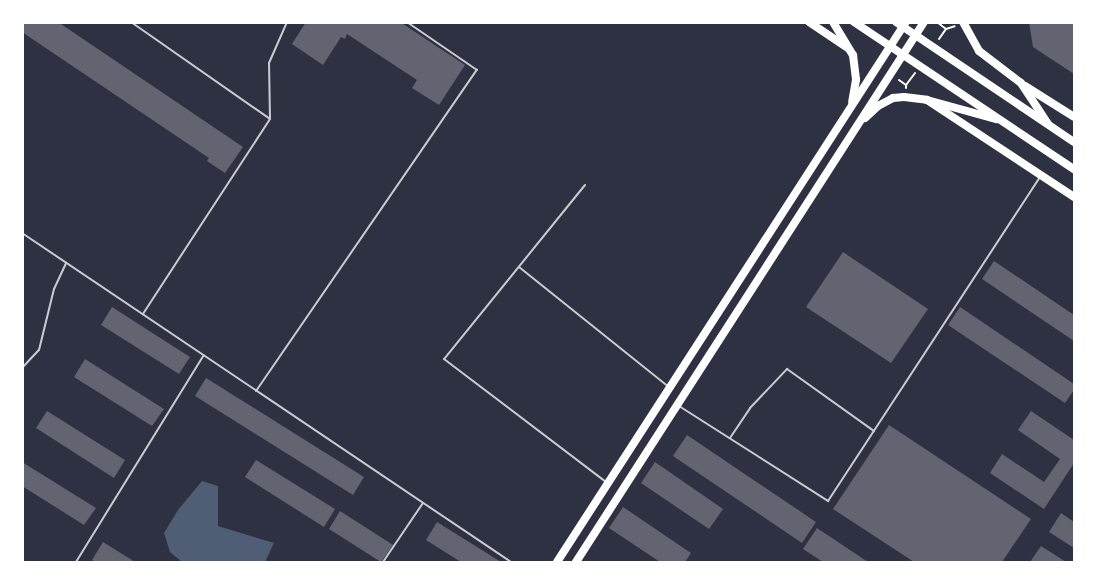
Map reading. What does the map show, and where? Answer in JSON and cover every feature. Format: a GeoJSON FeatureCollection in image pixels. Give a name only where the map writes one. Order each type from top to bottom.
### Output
{"type":"FeatureCollection","features":[{"type":"Feature","properties":{"kind":"main road"},"geometry":{"type":"LineString","coordinates":[[809,22],[851,50]]}},
{"type":"Feature","properties":{"kind":"main road"},"geometry":{"type":"LineString","coordinates":[[833,22],[851,50],[856,80],[852,106]]}},
{"type":"Feature","properties":{"kind":"main road"},"geometry":{"type":"LineString","coordinates":[[854,22],[1074,169]]}},
{"type":"Feature","properties":{"kind":"main road"},"geometry":{"type":"LineString","coordinates":[[576,562],[924,22]]}},
{"type":"Feature","properties":{"kind":"main road"},"geometry":{"type":"LineString","coordinates":[[963,23],[979,51],[1021,83],[1074,117]]}},
{"type":"Feature","properties":{"kind":"main road"},"geometry":{"type":"LineString","coordinates":[[557,562],[852,106],[890,46],[901,24],[1074,142]]}},
{"type":"Feature","properties":{"kind":"main road"},"geometry":{"type":"LineString","coordinates":[[1021,83],[1049,125]]}},
{"type":"Feature","properties":{"kind":"main road"},"geometry":{"type":"LineString","coordinates":[[855,128],[878,105],[893,98],[927,100],[1000,120]]}},
{"type":"Feature","properties":{"kind":"main road"},"geometry":{"type":"LineString","coordinates":[[927,100],[1074,197]]}},
{"type":"Feature","properties":{"kind":"lane"},"geometry":{"type":"LineString","coordinates":[[131,22],[270,119]]}},
{"type":"Feature","properties":{"kind":"lane"},"geometry":{"type":"LineString","coordinates":[[143,314],[270,119],[269,63],[287,22]]}},
{"type":"Feature","properties":{"kind":"lane"},"geometry":{"type":"LineString","coordinates":[[256,391],[477,70],[407,22]]}},
{"type":"Feature","properties":{"kind":"lane"},"geometry":{"type":"LineString","coordinates":[[676,404],[828,501],[1042,175]]}},
{"type":"Feature","properties":{"kind":"lane"},"geometry":{"type":"LineString","coordinates":[[585,185],[444,359],[608,482]]}},
{"type":"Feature","properties":{"kind":"lane"},"geometry":{"type":"LineString","coordinates":[[22,233],[511,562]]}},
{"type":"Feature","properties":{"kind":"lane"},"geometry":{"type":"LineString","coordinates":[[22,368],[39,350],[54,289],[66,262]]}},
{"type":"Feature","properties":{"kind":"lane"},"geometry":{"type":"LineString","coordinates":[[519,267],[669,387]]}},
{"type":"Feature","properties":{"kind":"lane"},"geometry":{"type":"LineString","coordinates":[[76,562],[204,356]]}},
{"type":"Feature","properties":{"kind":"lane"},"geometry":{"type":"LineString","coordinates":[[730,438],[750,408],[787,369],[874,431]]}},
{"type":"Feature","properties":{"kind":"lane"},"geometry":{"type":"LineString","coordinates":[[383,562],[423,503]]}},
{"type":"Feature","properties":{"kind":"path"},"geometry":{"type":"LineString","coordinates":[[937,22],[946,29]]}},
{"type":"Feature","properties":{"kind":"path"},"geometry":{"type":"LineString","coordinates":[[933,47],[946,29],[963,23]]}},
{"type":"Feature","properties":{"kind":"path"},"geometry":{"type":"LineString","coordinates":[[906,85],[919,67]]}},
{"type":"Feature","properties":{"kind":"water"},"geometry":{"type":"Polygon","coordinates":[[[202,481],[218,486],[218,526],[274,543],[265,562],[182,562],[170,552],[164,533],[178,510],[202,481]]]}},
{"type":"Feature","properties":{"kind":"building"},"geometry":{"type":"Polygon","coordinates":[[[22,22],[58,22],[243,147],[225,173],[207,161],[209,158],[22,32],[22,22]]]}},
{"type":"Feature","properties":{"kind":"building"},"geometry":{"type":"Polygon","coordinates":[[[306,22],[400,22],[465,65],[439,105],[412,88],[417,80],[347,34],[345,39],[341,37],[323,65],[292,44],[306,22]]]}},
{"type":"Feature","properties":{"kind":"building"},"geometry":{"type":"Polygon","coordinates":[[[1029,22],[1074,22],[1074,74],[1033,47],[1029,22]]]}},
{"type":"Feature","properties":{"kind":"building"},"geometry":{"type":"Polygon","coordinates":[[[843,252],[928,309],[891,363],[806,307],[843,252]]]}},
{"type":"Feature","properties":{"kind":"building"},"geometry":{"type":"Polygon","coordinates":[[[994,261],[1074,315],[1074,341],[982,279],[994,261]]]}},
{"type":"Feature","properties":{"kind":"building"},"geometry":{"type":"Polygon","coordinates":[[[112,307],[190,357],[179,374],[101,325],[112,307]]]}},
{"type":"Feature","properties":{"kind":"building"},"geometry":{"type":"Polygon","coordinates":[[[960,307],[1074,384],[1074,390],[1065,403],[948,325],[960,307]]]}},
{"type":"Feature","properties":{"kind":"building"},"geometry":{"type":"Polygon","coordinates":[[[85,359],[164,409],[152,426],[74,377],[85,359]]]}},
{"type":"Feature","properties":{"kind":"building"},"geometry":{"type":"Polygon","coordinates":[[[206,378],[364,477],[353,495],[195,396],[206,378]]]}},
{"type":"Feature","properties":{"kind":"building"},"geometry":{"type":"Polygon","coordinates":[[[47,411],[125,460],[114,478],[36,428],[47,411]]]}},
{"type":"Feature","properties":{"kind":"building"},"geometry":{"type":"Polygon","coordinates":[[[1031,411],[1074,440],[1074,463],[1044,509],[990,473],[1002,454],[1044,482],[1060,459],[1018,430],[1031,411]]]}},
{"type":"Feature","properties":{"kind":"building"},"geometry":{"type":"Polygon","coordinates":[[[889,425],[1031,519],[1002,562],[914,562],[833,509],[889,425]]]}},
{"type":"Feature","properties":{"kind":"building"},"geometry":{"type":"Polygon","coordinates":[[[687,435],[816,522],[802,543],[673,456],[687,435]]]}},
{"type":"Feature","properties":{"kind":"building"},"geometry":{"type":"Polygon","coordinates":[[[256,460],[335,509],[324,527],[245,477],[256,460]]]}},
{"type":"Feature","properties":{"kind":"building"},"geometry":{"type":"Polygon","coordinates":[[[22,462],[96,508],[84,525],[22,486],[22,462]]]}},
{"type":"Feature","properties":{"kind":"building"},"geometry":{"type":"Polygon","coordinates":[[[655,462],[723,509],[709,529],[641,483],[655,462]]]}},
{"type":"Feature","properties":{"kind":"building"},"geometry":{"type":"Polygon","coordinates":[[[623,507],[691,553],[685,562],[660,562],[609,528],[623,507]]]}},
{"type":"Feature","properties":{"kind":"building"},"geometry":{"type":"Polygon","coordinates":[[[340,511],[393,545],[381,562],[329,529],[340,511]]]}},
{"type":"Feature","properties":{"kind":"building"},"geometry":{"type":"Polygon","coordinates":[[[1061,513],[1074,522],[1074,548],[1049,532],[1061,513]]]}},
{"type":"Feature","properties":{"kind":"building"},"geometry":{"type":"Polygon","coordinates":[[[437,522],[501,562],[461,562],[426,540],[437,522]]]}},
{"type":"Feature","properties":{"kind":"building"},"geometry":{"type":"Polygon","coordinates":[[[817,528],[868,562],[823,562],[803,549],[817,528]]]}},
{"type":"Feature","properties":{"kind":"building"},"geometry":{"type":"Polygon","coordinates":[[[103,542],[135,562],[96,562],[92,560],[103,542]]]}},
{"type":"Feature","properties":{"kind":"building"},"geometry":{"type":"Polygon","coordinates":[[[1041,546],[1066,562],[1030,562],[1041,546]]]}}]}
